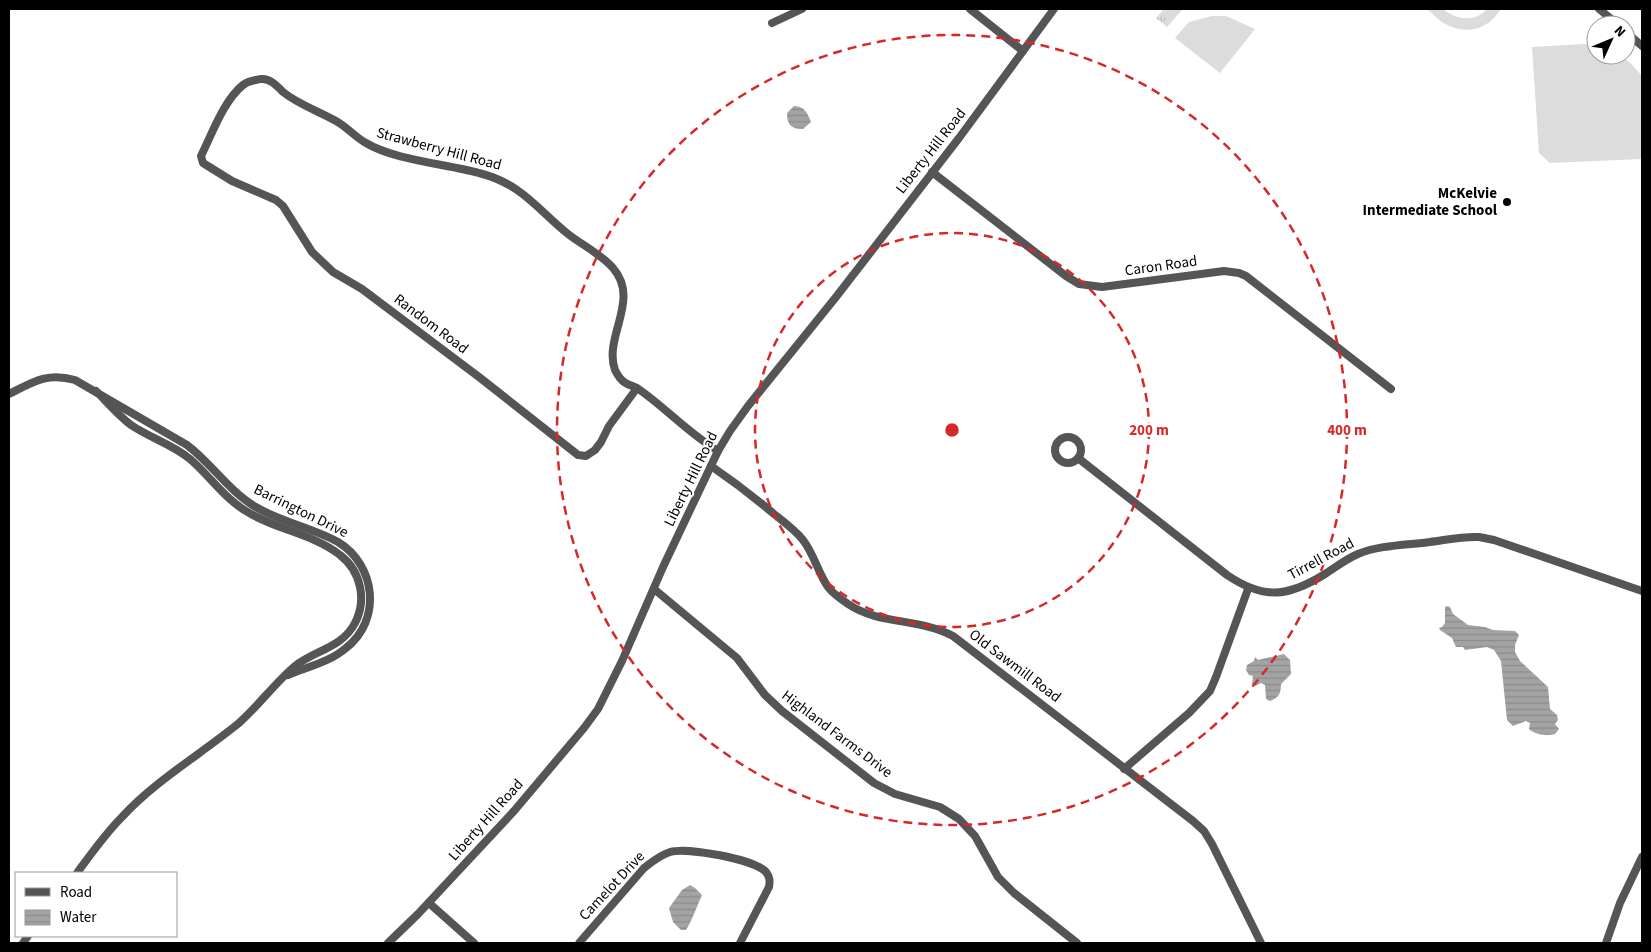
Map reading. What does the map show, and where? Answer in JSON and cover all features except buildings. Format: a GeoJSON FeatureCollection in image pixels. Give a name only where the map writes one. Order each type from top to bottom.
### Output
{"type":"FeatureCollection","features":[{"type":"Feature","properties":{"kind":"street"},"geometry":{"type":"LineString","coordinates":[[772,23],[802,9]]}},
{"type":"Feature","properties":{"kind":"street"},"geometry":{"type":"LineString","coordinates":[[970,9],[1023,51]]}},
{"type":"Feature","properties":{"kind":"street","name":"Liberty Hill Road"},"geometry":{"type":"LineString","coordinates":[[388,943],[429,903],[514,811],[598,709],[622,661],[718,451],[748,406],[822,316],[988,101],[1054,9]]}},
{"type":"Feature","properties":{"kind":"street","name":"Strawberry Hill Road"},"geometry":{"type":"LineString","coordinates":[[202,156],[220,116],[233,97],[243,85],[251,81],[264,79],[274,83],[297,101],[337,121],[367,144],[394,154],[480,173],[504,181],[522,192],[616,272],[620,278],[624,294],[614,346],[615,369],[624,382],[637,388],[701,441],[718,451]]}},
{"type":"Feature","properties":{"kind":"street","name":"Random Road"},"geometry":{"type":"LineString","coordinates":[[202,156],[203,163],[232,181],[276,200],[283,206],[312,252],[333,272],[362,289],[479,377],[578,455],[586,456],[595,450],[609,426],[637,388]]}},
{"type":"Feature","properties":{"kind":"street","name":"Caron Road"},"geometry":{"type":"LineString","coordinates":[[932,172],[1066,276],[1079,284],[1102,287],[1224,271],[1246,276],[1391,389]]}},
{"type":"Feature","properties":{"kind":"street","name":"Barrington Drive"},"geometry":{"type":"LineString","coordinates":[[9,394],[38,379],[53,376],[75,380],[194,451],[244,499],[268,513],[318,533],[347,549],[361,565],[366,575],[370,593],[368,617],[359,634],[347,648],[331,658],[284,677]]}},
{"type":"Feature","properties":{"kind":"street","name":"Barrington Drive"},"geometry":{"type":"LineString","coordinates":[[78,872],[111,829],[134,805],[240,722],[297,664],[334,645],[347,635],[356,622],[363,598],[353,569],[340,555],[323,545],[265,521],[238,506],[191,460],[174,448],[130,424],[96,391]]}},
{"type":"Feature","properties":{"kind":"street"},"geometry":{"type":"LineString","coordinates":[[174,448],[178,440]]}},
{"type":"Feature","properties":{"kind":"street","name":"Tirrell Road"},"geometry":{"type":"LineString","coordinates":[[1078,458],[1226,575],[1248,589],[1274,593],[1296,589],[1324,575],[1356,554],[1371,550],[1479,537],[1494,540],[1642,591]]}},
{"type":"Feature","properties":{"kind":"street","name":"Old Sawmill Road"},"geometry":{"type":"LineString","coordinates":[[711,466],[746,491],[803,540],[820,569],[826,585],[849,605],[870,615],[916,623],[953,636],[1204,831],[1261,943]]}},
{"type":"Feature","properties":{"kind":"street"},"geometry":{"type":"LineString","coordinates":[[265,521],[268,513]]}},
{"type":"Feature","properties":{"kind":"street","name":"Highland Farms Drive"},"geometry":{"type":"LineString","coordinates":[[654,589],[737,658],[765,695],[782,711],[874,783],[894,794],[940,807],[959,819],[975,836],[998,876],[1014,893],[1077,943]]}},
{"type":"Feature","properties":{"kind":"street"},"geometry":{"type":"LineString","coordinates":[[1124,769],[1189,713],[1210,691],[1248,589]]}},
{"type":"Feature","properties":{"kind":"street"},"geometry":{"type":"LineString","coordinates":[[363,598],[370,593]]}},
{"type":"Feature","properties":{"kind":"street","name":"Camelot Drive"},"geometry":{"type":"LineString","coordinates":[[579,943],[644,868],[656,858],[670,852],[686,850],[738,859],[753,864],[766,872],[770,879],[769,887],[740,943]]}},
{"type":"Feature","properties":{"kind":"street"},"geometry":{"type":"LineString","coordinates":[[1606,943],[1620,903],[1642,857]]}},
{"type":"Feature","properties":{"kind":"street"},"geometry":{"type":"LineString","coordinates":[[429,903],[474,943]]}},
{"type":"Feature","properties":{"kind":"green space"},"geometry":{"type":"Polygon","coordinates":[[[1164,9],[1183,9],[1167,27],[1156,18],[1164,9]]]}},
{"type":"Feature","properties":{"kind":"green space"},"geometry":{"type":"Polygon","coordinates":[[[1427,9],[1443,9],[1455,16],[1469,18],[1478,16],[1488,9],[1501,9],[1489,22],[1475,29],[1467,30],[1442,22],[1427,9]]]}},
{"type":"Feature","properties":{"kind":"green space"},"geometry":{"type":"Polygon","coordinates":[[[1212,16],[1226,16],[1255,29],[1220,73],[1175,38],[1189,22],[1212,16]]]}},
{"type":"Feature","properties":{"kind":"green space"},"geometry":{"type":"Polygon","coordinates":[[[1586,44],[1586,65],[1632,65],[1642,76],[1642,159],[1550,163],[1539,153],[1532,47],[1586,44]]]}},
{"type":"Feature","properties":{"kind":"water"},"geometry":{"type":"Polygon","coordinates":[[[794,106],[805,111],[811,122],[803,129],[793,127],[788,121],[787,113],[794,106]]]}},
{"type":"Feature","properties":{"kind":"water"},"geometry":{"type":"Polygon","coordinates":[[[1445,607],[1450,607],[1453,614],[1468,625],[1493,630],[1515,631],[1519,635],[1515,645],[1515,652],[1520,661],[1548,687],[1550,709],[1557,715],[1558,720],[1555,724],[1559,729],[1555,734],[1538,734],[1529,729],[1530,723],[1526,721],[1513,726],[1507,720],[1501,661],[1494,650],[1487,647],[1465,650],[1463,647],[1456,647],[1452,638],[1439,628],[1445,623],[1445,607]]]}},
{"type":"Feature","properties":{"kind":"water"},"geometry":{"type":"Polygon","coordinates":[[[1284,654],[1290,660],[1291,674],[1281,684],[1280,693],[1277,697],[1270,701],[1266,699],[1265,685],[1261,683],[1255,686],[1252,684],[1253,676],[1249,675],[1246,670],[1247,665],[1254,661],[1255,657],[1258,660],[1284,654]]]}},
{"type":"Feature","properties":{"kind":"water"},"geometry":{"type":"Polygon","coordinates":[[[690,885],[702,895],[686,930],[681,930],[673,922],[669,908],[682,890],[690,885]]]}},
{"type":"Feature","properties":{"kind":"place","name":"McKelvie Intermediate School"},"geometry":{"type":"Point","coordinates":[1507,202]}}]}
